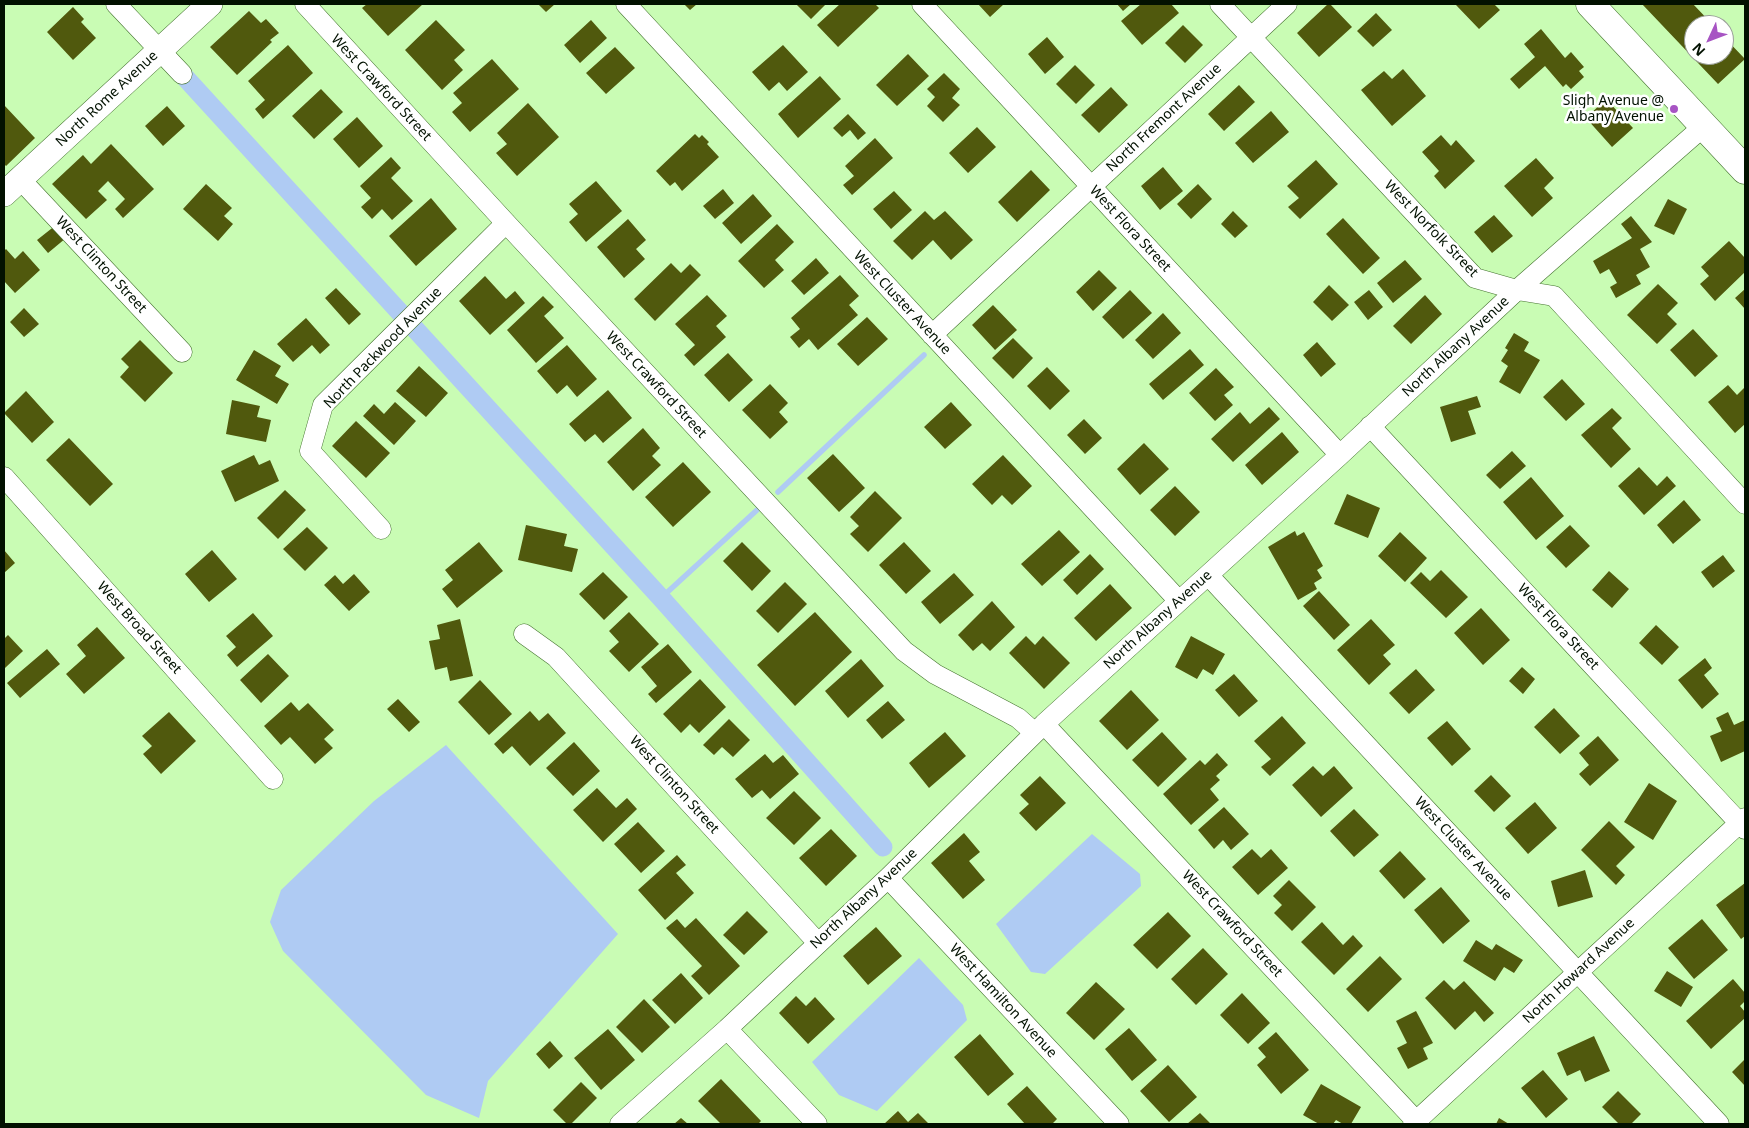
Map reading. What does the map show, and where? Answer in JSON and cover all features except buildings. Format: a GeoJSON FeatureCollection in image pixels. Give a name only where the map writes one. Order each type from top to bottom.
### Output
{"type":"FeatureCollection","features":[{"type":"Feature","properties":{"kind":"main road"},"geometry":{"type":"LineString","coordinates":[[1590,4],[1745,170]]}},
{"type":"Feature","properties":{"kind":"street"},"geometry":{"type":"LineString","coordinates":[[116,4],[182,74]]}},
{"type":"Feature","properties":{"kind":"street","name":"North Rome Avenue"},"geometry":{"type":"LineString","coordinates":[[12,187],[210,4]]}},
{"type":"Feature","properties":{"kind":"street","name":"West Crawford Street"},"geometry":{"type":"LineString","coordinates":[[304,4],[904,651],[935,674],[1040,728],[1416,1123]]}},
{"type":"Feature","properties":{"kind":"street","name":"West Cluster Avenue"},"geometry":{"type":"LineString","coordinates":[[626,4],[1179,601]]}},
{"type":"Feature","properties":{"kind":"street","name":"West Flora Street"},"geometry":{"type":"LineString","coordinates":[[922,4],[1340,455]]}},
{"type":"Feature","properties":{"kind":"street","name":"West Norfolk Street"},"geometry":{"type":"LineString","coordinates":[[1220,4],[1475,278],[1517,290],[1554,296],[1745,504]]}},
{"type":"Feature","properties":{"kind":"street","name":"North Fremont Avenue"},"geometry":{"type":"LineString","coordinates":[[932,335],[1287,4]]}},
{"type":"Feature","properties":{"kind":"street","name":"North Albany Avenue"},"geometry":{"type":"LineString","coordinates":[[620,1124],[727,1029],[888,878],[1040,728],[1340,455],[1517,290],[1704,126]]}},
{"type":"Feature","properties":{"kind":"street","name":"West Clinton Street"},"geometry":{"type":"LineString","coordinates":[[12,187],[182,352]]}},
{"type":"Feature","properties":{"kind":"street","name":"North Packwood Avenue"},"geometry":{"type":"LineString","coordinates":[[382,529],[310,451],[324,405],[506,223]]}},
{"type":"Feature","properties":{"kind":"street","name":"West Flora Street"},"geometry":{"type":"LineString","coordinates":[[1370,426],[1744,823]]}},
{"type":"Feature","properties":{"kind":"street","name":"West Broad Street"},"geometry":{"type":"LineString","coordinates":[[4,477],[274,779]]}},
{"type":"Feature","properties":{"kind":"street","name":"West Cluster Avenue"},"geometry":{"type":"LineString","coordinates":[[1208,575],[1718,1124]]}},
{"type":"Feature","properties":{"kind":"street","name":"West Clinton Street"},"geometry":{"type":"LineString","coordinates":[[524,634],[556,657],[818,943]]}},
{"type":"Feature","properties":{"kind":"street","name":"North Howard Avenue"},"geometry":{"type":"LineString","coordinates":[[1416,1123],[1578,972],[1744,823]]}},
{"type":"Feature","properties":{"kind":"street","name":"West Hamilton Avenue"},"geometry":{"type":"LineString","coordinates":[[888,878],[1119,1124]]}},
{"type":"Feature","properties":{"kind":"street"},"geometry":{"type":"LineString","coordinates":[[727,1029],[817,1124]]}},
{"type":"Feature","properties":{"kind":"water"},"geometry":{"type":"Polygon","coordinates":[[[446,745],[618,934],[488,1081],[479,1118],[426,1095],[283,951],[270,922],[281,890],[374,801],[446,745]]]}},
{"type":"Feature","properties":{"kind":"water"},"geometry":{"type":"Polygon","coordinates":[[[1092,834],[1140,874],[1141,886],[1045,974],[1031,972],[996,924],[1092,834]]]}},
{"type":"Feature","properties":{"kind":"water"},"geometry":{"type":"Polygon","coordinates":[[[919,958],[963,1005],[967,1020],[877,1111],[839,1095],[812,1062],[919,958]]]}},
{"type":"Feature","properties":{"kind":"waterway"},"geometry":{"type":"LineString","coordinates":[[182,74],[661,598],[883,847]]}},
{"type":"Feature","properties":{"kind":"waterway"},"geometry":{"type":"LineString","coordinates":[[778,492],[924,355]]}},
{"type":"Feature","properties":{"kind":"waterway"},"geometry":{"type":"LineString","coordinates":[[661,598],[757,510]]}},
{"type":"Feature","properties":{"kind":"place","name":"Sligh Avenue @ Albany Avenue"},"geometry":{"type":"Point","coordinates":[1674,109]}}]}
